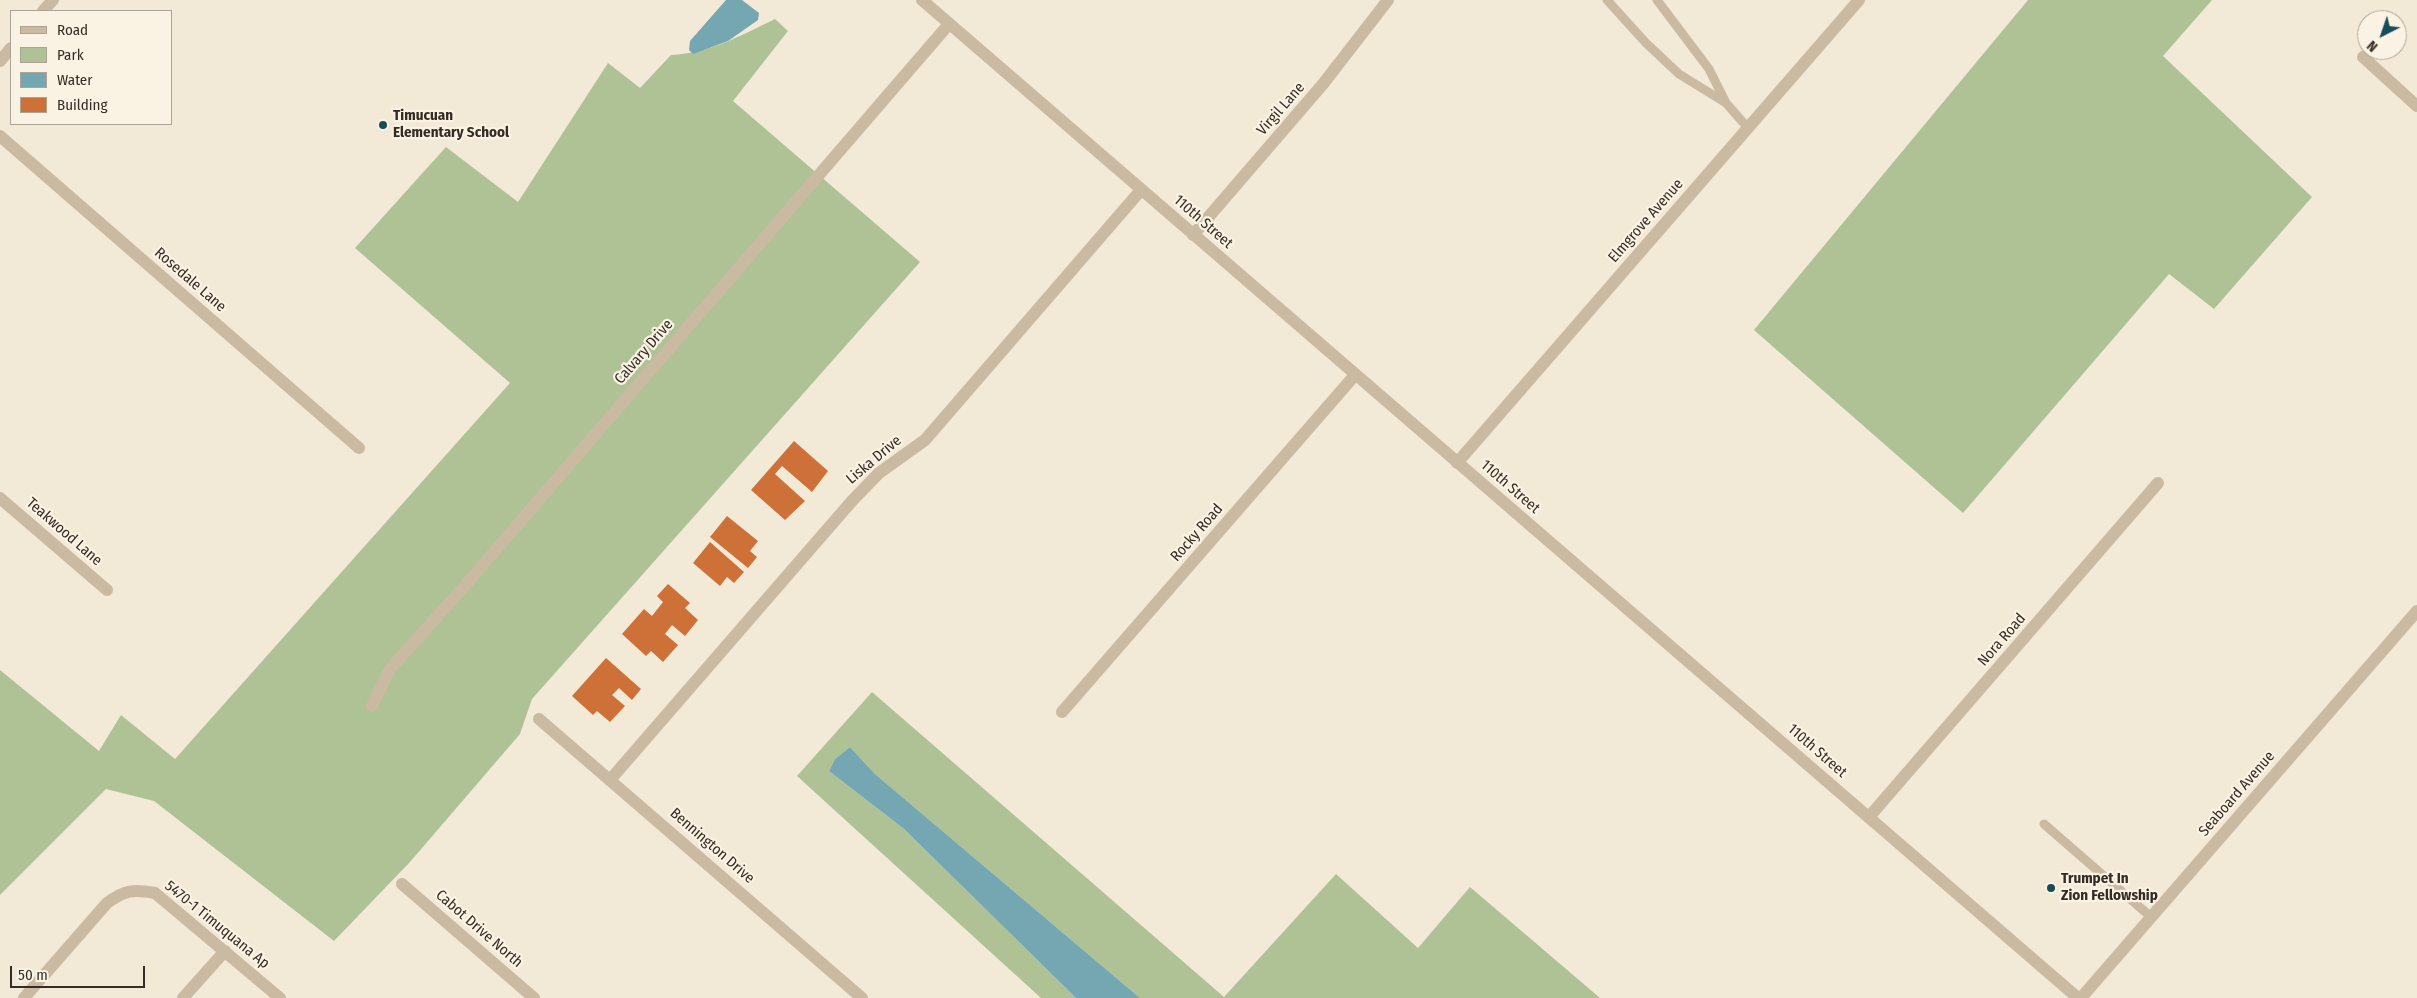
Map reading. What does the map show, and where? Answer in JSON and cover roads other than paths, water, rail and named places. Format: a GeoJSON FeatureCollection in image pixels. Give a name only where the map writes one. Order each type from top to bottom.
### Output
{"type":"FeatureCollection","features":[{"type":"Feature","properties":{"kind":"street"},"geometry":{"type":"LineString","coordinates":[[44,10],[53,0]]}},
{"type":"Feature","properties":{"kind":"street","name":"110th Street"},"geometry":{"type":"LineString","coordinates":[[922,0],[2080,998]]}},
{"type":"Feature","properties":{"kind":"street","name":"Virgil Lane"},"geometry":{"type":"LineString","coordinates":[[1193,234],[1323,84],[1388,0]]}},
{"type":"Feature","properties":{"kind":"street","name":"Elmgrove Avenue"},"geometry":{"type":"LineString","coordinates":[[1457,463],[1859,0]]}},
{"type":"Feature","properties":{"kind":"street","name":"Calvary Drive"},"geometry":{"type":"LineString","coordinates":[[372,706],[390,669],[469,581],[949,24]]}},
{"type":"Feature","properties":{"kind":"street"},"geometry":{"type":"LineString","coordinates":[[0,61],[10,49]]}},
{"type":"Feature","properties":{"kind":"street"},"geometry":{"type":"LineString","coordinates":[[2366,60],[2417,106]]}},
{"type":"Feature","properties":{"kind":"street","name":"Rosedale Lane"},"geometry":{"type":"LineString","coordinates":[[0,136],[359,448]]}},
{"type":"Feature","properties":{"kind":"street","name":"Liska Drive"},"geometry":{"type":"LineString","coordinates":[[610,780],[850,502],[879,473],[925,440],[1141,190]]}},
{"type":"Feature","properties":{"kind":"street","name":"Rocky Road"},"geometry":{"type":"LineString","coordinates":[[1062,712],[1355,375]]}},
{"type":"Feature","properties":{"kind":"street","name":"Nora Road"},"geometry":{"type":"LineString","coordinates":[[1869,817],[2158,483]]}},
{"type":"Feature","properties":{"kind":"street","name":"Teakwood Lane"},"geometry":{"type":"LineString","coordinates":[[0,498],[108,590]]}},
{"type":"Feature","properties":{"kind":"street","name":"Seaboard Avenue"},"geometry":{"type":"LineString","coordinates":[[2080,998],[2417,611]]}},
{"type":"Feature","properties":{"kind":"street","name":"Bennington Drive"},"geometry":{"type":"LineString","coordinates":[[540,720],[862,998]]}},
{"type":"Feature","properties":{"kind":"street","name":"Cabot Drive North"},"geometry":{"type":"LineString","coordinates":[[402,884],[534,998]]}},
{"type":"Feature","properties":{"kind":"street","name":"5470-1 Timuquana Ap"},"geometry":{"type":"LineString","coordinates":[[24,998],[107,903],[118,895],[134,889],[155,893],[280,998]]}},
{"type":"Feature","properties":{"kind":"street"},"geometry":{"type":"LineString","coordinates":[[183,998],[226,951]]}},
{"type":"Feature","properties":{"kind":"lane"},"geometry":{"type":"LineString","coordinates":[[1607,0],[1646,43],[1679,74],[1726,103]]}},
{"type":"Feature","properties":{"kind":"lane"},"geometry":{"type":"LineString","coordinates":[[1657,0],[1709,70],[1726,103],[1748,128]]}},
{"type":"Feature","properties":{"kind":"lane"},"geometry":{"type":"LineString","coordinates":[[2044,824],[2151,917]]}},
{"type":"Feature","properties":{"kind":"water"},"geometry":{"type":"Polygon","coordinates":[[[726,0],[742,0],[759,13],[758,20],[728,41],[693,54],[689,50],[690,41],[726,0]]]}},
{"type":"Feature","properties":{"kind":"water"},"geometry":{"type":"Polygon","coordinates":[[[850,747],[875,774],[1140,998],[1076,998],[904,829],[829,771],[835,759],[850,747]]]}},
{"type":"Feature","properties":{"kind":"place","name":"Timucuan Elementary School"},"geometry":{"type":"Point","coordinates":[383,125]}},
{"type":"Feature","properties":{"kind":"place","name":"Trumpet In Zion Fellowship"},"geometry":{"type":"Point","coordinates":[2051,888]}}]}
